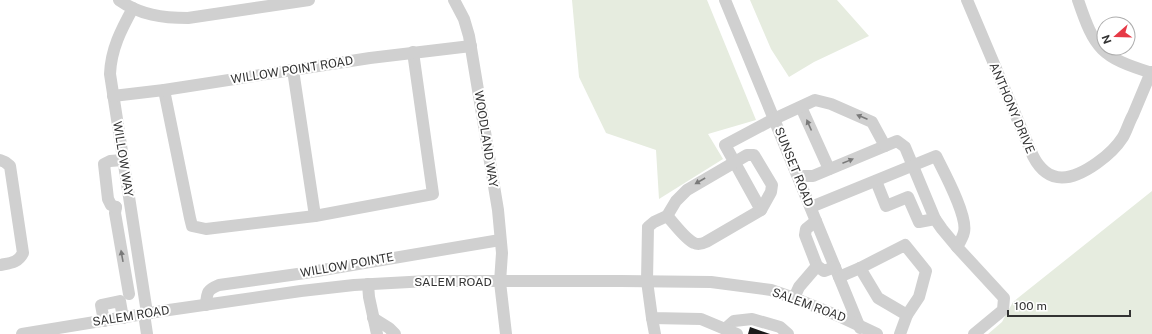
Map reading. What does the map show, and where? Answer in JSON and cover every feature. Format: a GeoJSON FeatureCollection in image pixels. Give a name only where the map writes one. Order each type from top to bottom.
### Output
{"type":"FeatureCollection","features":[{"type":"Feature","properties":{"kind":"street"},"geometry":{"type":"LineString","coordinates":[[119,0],[132,8],[148,14],[188,18],[309,0]]}},
{"type":"Feature","properties":{"kind":"street","name":"WOODLAND WAY"},"geometry":{"type":"LineString","coordinates":[[454,0],[464,19],[471,46],[498,210],[502,253],[500,282],[506,334]]}},
{"type":"Feature","properties":{"kind":"street","name":"SUNSET ROAD"},"geometry":{"type":"LineString","coordinates":[[725,0],[860,329]]}},
{"type":"Feature","properties":{"kind":"street","name":"ANTHONY DRIVE"},"geometry":{"type":"LineString","coordinates":[[967,0],[1032,156],[1041,168],[1053,176],[1064,178],[1081,174],[1113,150],[1123,137],[1152,72]]}},
{"type":"Feature","properties":{"kind":"street"},"geometry":{"type":"LineString","coordinates":[[1078,0],[1087,26],[1100,49],[1116,60],[1133,67],[1152,72]]}},
{"type":"Feature","properties":{"kind":"street","name":"WILLOW WAY"},"geometry":{"type":"LineString","coordinates":[[132,8],[118,36],[114,48],[110,74],[144,292],[147,334]]}},
{"type":"Feature","properties":{"kind":"street","name":"WILLOW POINT ROAD"},"geometry":{"type":"LineString","coordinates":[[113,96],[164,90],[413,52],[471,46]]}},
{"type":"Feature","properties":{"kind":"street"},"geometry":{"type":"LineString","coordinates":[[164,90],[192,226],[206,229],[315,216],[433,194],[413,52]]}},
{"type":"Feature","properties":{"kind":"street"},"geometry":{"type":"LineString","coordinates":[[293,70],[315,216]]}},
{"type":"Feature","properties":{"kind":"street"},"geometry":{"type":"LineString","coordinates":[[760,210],[725,145],[774,119],[815,100],[832,104],[872,122],[885,146]]}},
{"type":"Feature","properties":{"kind":"street"},"geometry":{"type":"LineString","coordinates":[[801,107],[829,169]]}},
{"type":"Feature","properties":{"kind":"street"},"geometry":{"type":"LineString","coordinates":[[798,176],[813,176],[897,141],[905,147],[914,165],[935,219],[942,229],[1004,298],[1003,310],[974,334]]}},
{"type":"Feature","properties":{"kind":"street"},"geometry":{"type":"LineString","coordinates":[[655,334],[647,281],[648,227],[654,222],[667,216],[676,201],[687,190],[747,155],[754,155],[772,185],[771,192],[760,210],[706,242],[700,244],[694,243],[687,238],[667,216]]}},
{"type":"Feature","properties":{"kind":"street"},"geometry":{"type":"LineString","coordinates":[[810,208],[936,156],[964,220],[964,232],[958,246]]}},
{"type":"Feature","properties":{"kind":"street"},"geometry":{"type":"LineString","coordinates":[[0,160],[10,166],[23,253],[20,259],[0,265]]}},
{"type":"Feature","properties":{"kind":"street"},"geometry":{"type":"LineString","coordinates":[[116,207],[111,205],[108,199],[104,164],[110,161],[124,160]]}},
{"type":"Feature","properties":{"kind":"street"},"geometry":{"type":"LineString","coordinates":[[106,184],[127,181]]}},
{"type":"Feature","properties":{"kind":"street"},"geometry":{"type":"LineString","coordinates":[[876,181],[886,206],[908,197],[919,222],[935,219]]}},
{"type":"Feature","properties":{"kind":"street"},"geometry":{"type":"LineString","coordinates":[[116,207],[130,203]]}},
{"type":"Feature","properties":{"kind":"street"},"geometry":{"type":"LineString","coordinates":[[116,207],[115,213],[124,298],[123,318]]}},
{"type":"Feature","properties":{"kind":"street"},"geometry":{"type":"LineString","coordinates":[[816,221],[806,229],[805,235],[817,266],[824,271],[837,272],[860,268],[904,245],[926,271],[919,296],[907,315],[900,334]]}},
{"type":"Feature","properties":{"kind":"street","name":"WILLOW POINTE"},"geometry":{"type":"LineString","coordinates":[[206,305],[207,294],[211,288],[219,285],[313,272],[500,240]]}},
{"type":"Feature","properties":{"kind":"street"},"geometry":{"type":"LineString","coordinates":[[794,298],[799,287],[817,266]]}},
{"type":"Feature","properties":{"kind":"street"},"geometry":{"type":"LineString","coordinates":[[860,268],[878,298],[907,315]]}},
{"type":"Feature","properties":{"kind":"street","name":"SALEM ROAD"},"geometry":{"type":"LineString","coordinates":[[22,334],[80,329],[104,321],[146,314],[312,289],[368,284],[422,282],[647,281],[711,282],[770,290],[794,298],[860,329],[877,334]]}},
{"type":"Feature","properties":{"kind":"street"},"geometry":{"type":"LineString","coordinates":[[368,284],[377,334]]}},
{"type":"Feature","properties":{"kind":"street"},"geometry":{"type":"LineString","coordinates":[[104,321],[101,304],[144,292]]}},
{"type":"Feature","properties":{"kind":"street"},"geometry":{"type":"LineString","coordinates":[[373,318],[394,331],[395,334]]}},
{"type":"Feature","properties":{"kind":"street"},"geometry":{"type":"LineString","coordinates":[[652,318],[701,320],[737,334]]}},
{"type":"Feature","properties":{"kind":"street"},"geometry":{"type":"LineString","coordinates":[[725,329],[734,321],[752,319],[780,327],[788,334]]}},
{"type":"Feature","properties":{"kind":"shaded area"},"geometry":{"type":"Polygon","coordinates":[[[572,0],[707,0],[756,120],[708,134],[723,159],[659,199],[656,150],[606,133],[579,77],[572,0]]]}},
{"type":"Feature","properties":{"kind":"shaded area"},"geometry":{"type":"Polygon","coordinates":[[[750,0],[837,0],[869,36],[814,62],[789,77],[771,49],[750,0]]]}},
{"type":"Feature","properties":{"kind":"shaded area"},"geometry":{"type":"Polygon","coordinates":[[[1152,191],[1152,334],[988,334],[1002,322],[1013,302],[1152,191]]]}},
{"type":"Feature","properties":{"kind":"building"},"geometry":{"type":"Polygon","coordinates":[[[750,327],[770,334],[748,334],[750,327]]]}}]}
